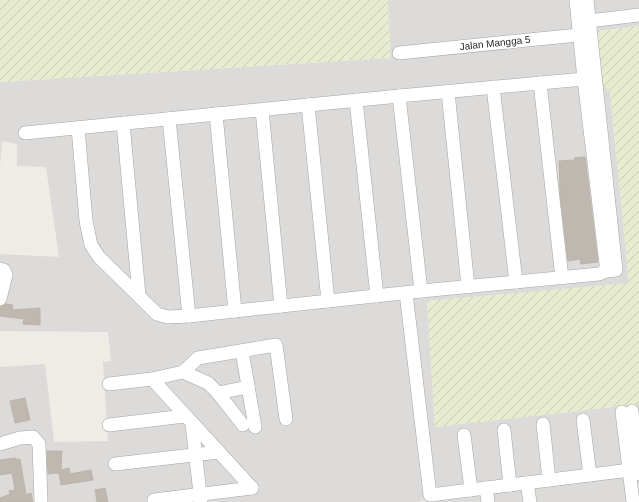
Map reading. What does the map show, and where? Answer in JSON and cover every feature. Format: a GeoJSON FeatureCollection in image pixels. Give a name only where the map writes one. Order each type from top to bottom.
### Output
{"type":"FeatureCollection","features":[{"type":"Feature","properties":{"kind":"street"},"geometry":{"type":"LineString","coordinates":[[78,128],[86,221],[91,245],[99,257],[157,314],[162,316],[189,316],[421,291],[562,278],[599,274],[606,271],[616,270],[587,30],[576,0]]}},
{"type":"Feature","properties":{"kind":"street"},"geometry":{"type":"LineString","coordinates":[[587,0],[584,79],[606,271]]}},
{"type":"Feature","properties":{"kind":"street","name":"Jalan Mangga 5"},"geometry":{"type":"LineString","coordinates":[[399,53],[587,30],[639,15]]}},
{"type":"Feature","properties":{"kind":"street"},"geometry":{"type":"LineString","coordinates":[[24,133],[584,79]]}},
{"type":"Feature","properties":{"kind":"street"},"geometry":{"type":"LineString","coordinates":[[540,83],[562,278]]}},
{"type":"Feature","properties":{"kind":"street"},"geometry":{"type":"LineString","coordinates":[[493,88],[516,282]]}},
{"type":"Feature","properties":{"kind":"street"},"geometry":{"type":"LineString","coordinates":[[448,92],[468,287]]}},
{"type":"Feature","properties":{"kind":"street"},"geometry":{"type":"LineString","coordinates":[[399,96],[421,291]]}},
{"type":"Feature","properties":{"kind":"street"},"geometry":{"type":"LineString","coordinates":[[356,100],[377,296]]}},
{"type":"Feature","properties":{"kind":"street"},"geometry":{"type":"LineString","coordinates":[[308,105],[328,301]]}},
{"type":"Feature","properties":{"kind":"street"},"geometry":{"type":"LineString","coordinates":[[262,110],[281,306]]}},
{"type":"Feature","properties":{"kind":"street"},"geometry":{"type":"LineString","coordinates":[[216,114],[235,311]]}},
{"type":"Feature","properties":{"kind":"street"},"geometry":{"type":"LineString","coordinates":[[169,119],[189,316]]}},
{"type":"Feature","properties":{"kind":"street"},"geometry":{"type":"LineString","coordinates":[[123,123],[139,295]]}},
{"type":"Feature","properties":{"kind":"street"},"geometry":{"type":"LineString","coordinates":[[0,269],[4,270],[6,274],[0,299]]}},
{"type":"Feature","properties":{"kind":"street"},"geometry":{"type":"LineString","coordinates":[[406,293],[430,495],[448,497],[471,490],[590,475],[636,471]]}},
{"type":"Feature","properties":{"kind":"street"},"geometry":{"type":"LineString","coordinates":[[109,384],[152,380],[183,372],[198,358],[276,345],[286,419]]}},
{"type":"Feature","properties":{"kind":"street"},"geometry":{"type":"LineString","coordinates":[[183,372],[208,383],[249,426],[248,387],[242,351]]}},
{"type":"Feature","properties":{"kind":"street"},"geometry":{"type":"LineString","coordinates":[[152,380],[252,488],[200,498],[154,500]]}},
{"type":"Feature","properties":{"kind":"street"},"geometry":{"type":"LineString","coordinates":[[218,393],[248,387]]}},
{"type":"Feature","properties":{"kind":"street"},"geometry":{"type":"LineString","coordinates":[[627,412],[636,471],[633,502]]}},
{"type":"Feature","properties":{"kind":"street"},"geometry":{"type":"LineString","coordinates":[[109,424],[189,420]]}},
{"type":"Feature","properties":{"kind":"street"},"geometry":{"type":"LineString","coordinates":[[189,420],[200,498]]}},
{"type":"Feature","properties":{"kind":"street"},"geometry":{"type":"LineString","coordinates":[[583,420],[590,475]]}},
{"type":"Feature","properties":{"kind":"street"},"geometry":{"type":"LineString","coordinates":[[543,424],[549,480]]}},
{"type":"Feature","properties":{"kind":"street"},"geometry":{"type":"LineString","coordinates":[[504,430],[510,485]]}},
{"type":"Feature","properties":{"kind":"street"},"geometry":{"type":"LineString","coordinates":[[464,435],[471,490]]}},
{"type":"Feature","properties":{"kind":"street"},"geometry":{"type":"LineString","coordinates":[[0,444],[28,437],[33,437],[37,440],[39,444],[40,502]]}},
{"type":"Feature","properties":{"kind":"street"},"geometry":{"type":"LineString","coordinates":[[115,464],[219,452]]}},
{"type":"Feature","properties":{"kind":"street"},"geometry":{"type":"LineString","coordinates":[[527,483],[530,502]]}},
{"type":"Feature","properties":{"kind":"street"},"geometry":{"type":"LineString","coordinates":[[486,488],[488,502]]}},
{"type":"Feature","properties":{"kind":"shaded area"},"geometry":{"type":"Polygon","coordinates":[[[388,0],[639,0],[639,26],[598,31],[604,86],[610,92],[629,284],[427,301],[435,427],[639,404],[639,502],[426,502],[425,500],[417,502],[0,502],[0,367],[45,364],[54,442],[108,441],[103,362],[111,361],[108,332],[0,331],[0,254],[59,257],[46,167],[17,166],[17,144],[2,141],[0,166],[0,82],[390,58],[388,0]]]}},
{"type":"Feature","properties":{"kind":"green space"},"geometry":{"type":"Polygon","coordinates":[[[0,0],[388,0],[390,58],[0,82],[0,0]]]}},
{"type":"Feature","properties":{"kind":"green space"},"geometry":{"type":"Polygon","coordinates":[[[639,26],[639,404],[435,427],[427,301],[629,283],[610,92],[604,86],[597,31],[639,26]]]}},
{"type":"Feature","properties":{"kind":"building"},"geometry":{"type":"Polygon","coordinates":[[[585,157],[598,262],[581,264],[580,259],[568,261],[560,193],[559,161],[575,160],[574,158],[585,157]]]}},
{"type":"Feature","properties":{"kind":"building"},"geometry":{"type":"Polygon","coordinates":[[[6,304],[13,305],[12,310],[40,308],[40,325],[23,324],[24,319],[0,316],[0,307],[6,304]]]}},
{"type":"Feature","properties":{"kind":"building"},"geometry":{"type":"Polygon","coordinates":[[[25,398],[30,420],[15,423],[10,401],[25,398]]]}},
{"type":"Feature","properties":{"kind":"building"},"geometry":{"type":"Polygon","coordinates":[[[47,451],[62,451],[61,470],[69,468],[70,474],[91,470],[93,480],[61,485],[59,473],[48,474],[47,451]]]}},
{"type":"Feature","properties":{"kind":"building"},"geometry":{"type":"Polygon","coordinates":[[[15,458],[20,459],[26,495],[31,493],[33,502],[0,502],[0,498],[10,494],[9,491],[15,490],[12,473],[0,475],[0,460],[15,458]]]}},
{"type":"Feature","properties":{"kind":"building"},"geometry":{"type":"Polygon","coordinates":[[[105,488],[108,502],[97,502],[95,490],[105,488]]]}}]}
